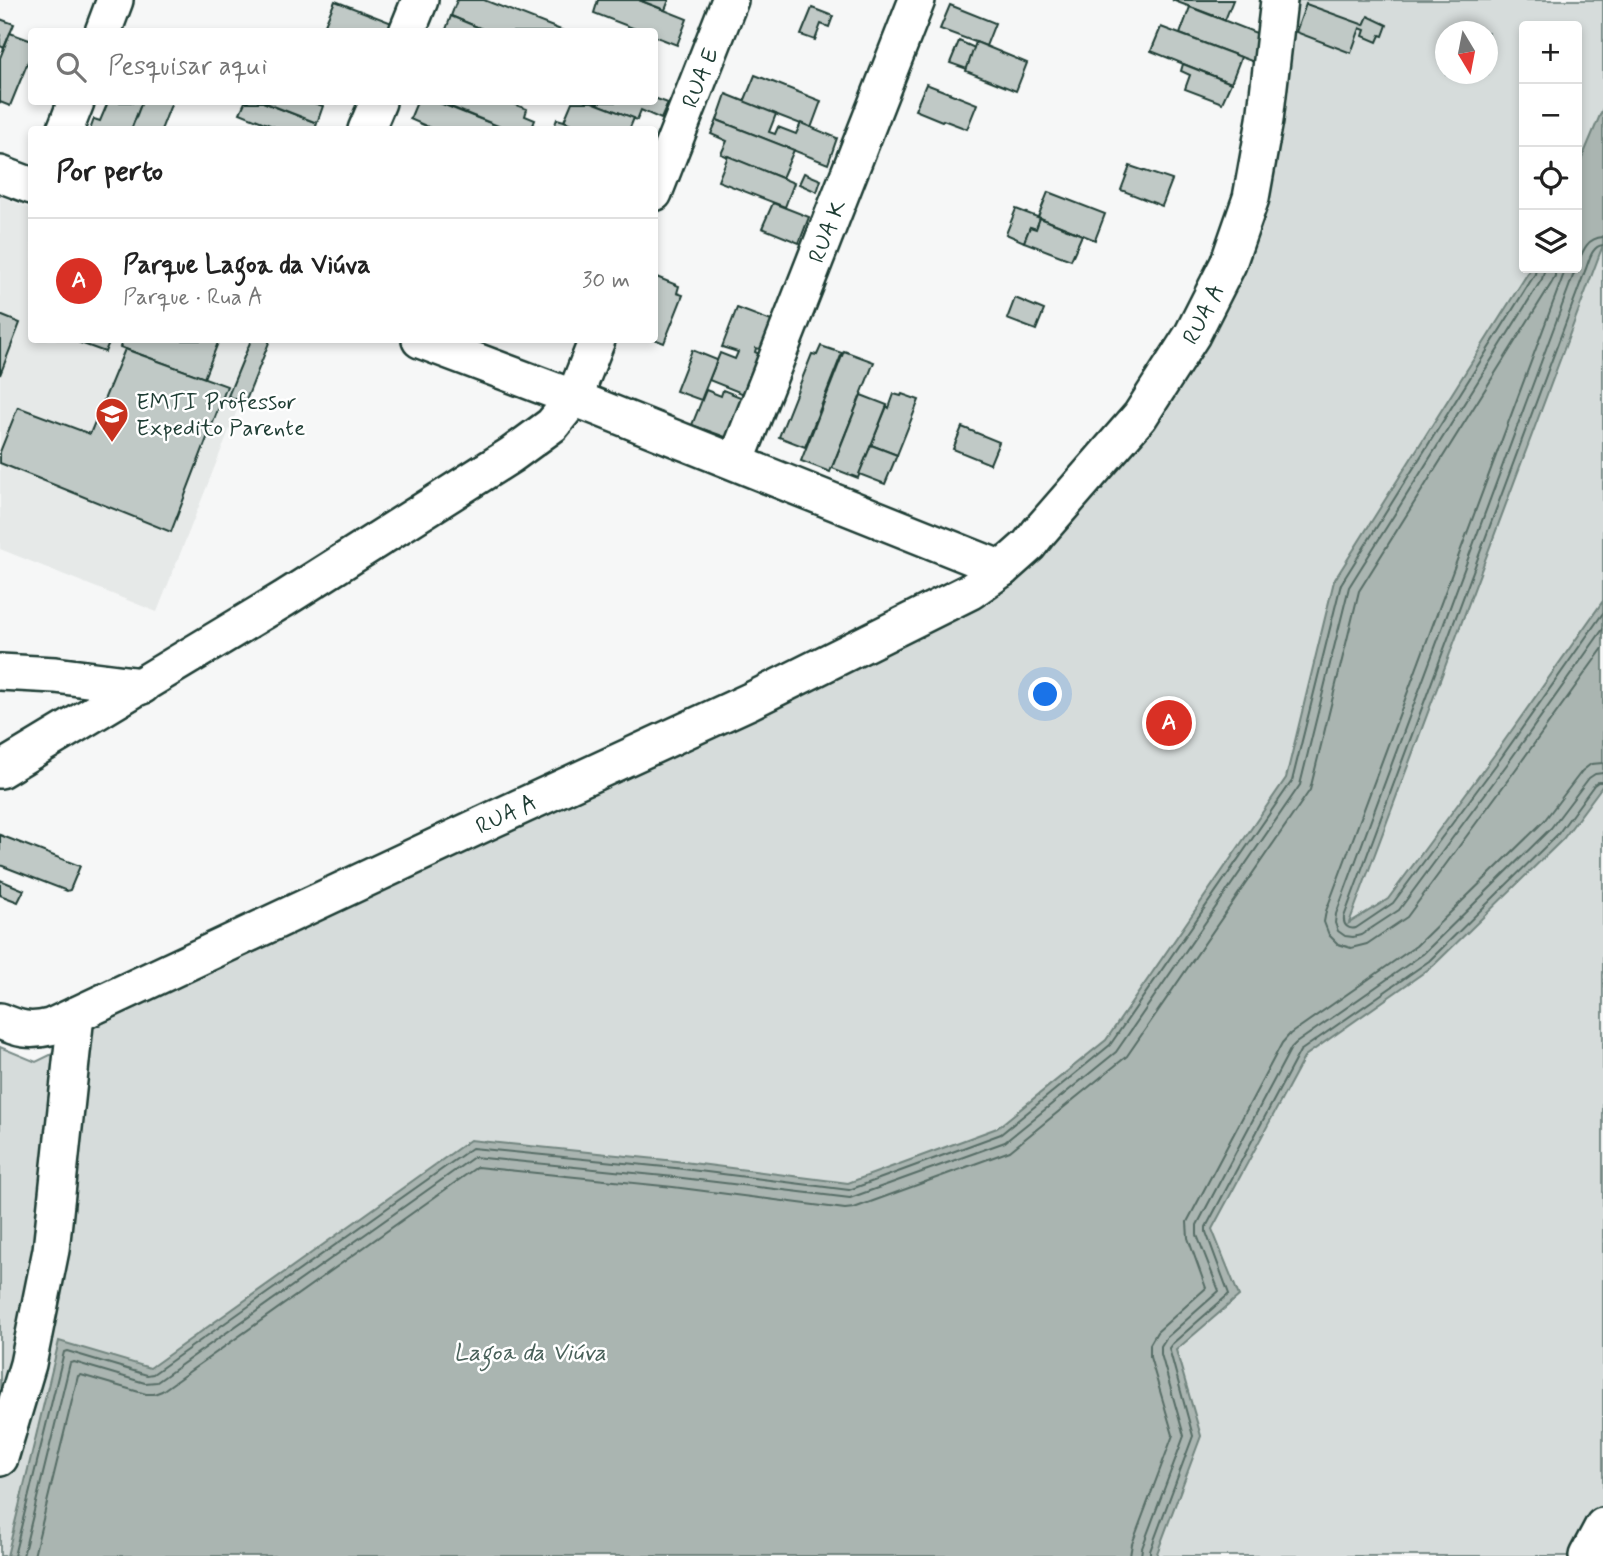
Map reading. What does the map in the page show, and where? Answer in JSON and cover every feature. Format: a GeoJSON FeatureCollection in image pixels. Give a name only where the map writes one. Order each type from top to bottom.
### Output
{"type":"FeatureCollection","features":[{"type":"Feature","properties":{"kind":"street"},"geometry":{"type":"LineString","coordinates":[[104,28],[115,0]]}},
{"type":"Feature","properties":{"kind":"street"},"geometry":{"type":"LineString","coordinates":[[409,28],[421,0]]}},
{"type":"Feature","properties":{"kind":"street","name":"RUA E"},"geometry":{"type":"LineString","coordinates":[[658,183],[730,0]]}},
{"type":"Feature","properties":{"kind":"street","name":"RUA K"},"geometry":{"type":"LineString","coordinates":[[736,462],[917,0]]}},
{"type":"Feature","properties":{"kind":"street","name":"RUA A"},"geometry":{"type":"LineString","coordinates":[[0,1021],[35,1031],[50,1027],[750,701],[971,590],[1002,569],[1028,545],[1140,416],[1192,335],[1228,264],[1251,198],[1265,120],[1279,0]]}},
{"type":"Feature","properties":{"kind":"street"},"geometry":{"type":"LineString","coordinates":[[67,126],[75,105]]}},
{"type":"Feature","properties":{"kind":"street"},"geometry":{"type":"LineString","coordinates":[[368,126],[377,105]]}},
{"type":"Feature","properties":{"kind":"street"},"geometry":{"type":"LineString","coordinates":[[0,174],[28,184]]}},
{"type":"Feature","properties":{"kind":"street"},"geometry":{"type":"LineString","coordinates":[[428,343],[574,398],[1002,569]]}},
{"type":"Feature","properties":{"kind":"street"},"geometry":{"type":"LineString","coordinates":[[0,770],[284,599],[511,455],[552,425],[574,398],[596,343]]}},
{"type":"Feature","properties":{"kind":"street"},"geometry":{"type":"LineString","coordinates":[[0,672],[55,675],[142,686]]}},
{"type":"Feature","properties":{"kind":"street"},"geometry":{"type":"LineString","coordinates":[[0,1458],[29,1364],[51,1250],[76,1015]]}},
{"type":"Feature","properties":{"kind":"street"},"geometry":{"type":"LineString","coordinates":[[1587,1556],[1603,1526]]}},
{"type":"Feature","properties":{"kind":"shaded area"},"geometry":{"type":"Polygon","coordinates":[[[1279,0],[1603,0],[1603,1526],[1587,1556],[0,1556],[0,1047],[36,1062],[73,1044],[76,1015],[1029,545],[1228,264],[1279,0]]]}},
{"type":"Feature","properties":{"kind":"shaded area","name":"EMTI Professor Expedito Parente"},"geometry":{"type":"Polygon","coordinates":[[[0,196],[28,208],[28,343],[264,343],[157,612],[0,549],[0,196]]]}},
{"type":"Feature","properties":{"kind":"water","name":"Lagoa da Viúva"},"geometry":{"type":"Polygon","coordinates":[[[1603,108],[1603,245],[1349,923],[1388,899],[1603,601],[1603,785],[1563,839],[1433,966],[1305,1056],[1212,1229],[1239,1296],[1176,1350],[1201,1436],[1156,1556],[7,1556],[59,1341],[150,1368],[470,1140],[676,1161],[848,1183],[997,1128],[1106,1040],[1286,778],[1334,581],[1528,273],[1582,273],[1582,158],[1603,108]]]}},
{"type":"Feature","properties":{"kind":"building"},"geometry":{"type":"Polygon","coordinates":[[[457,0],[484,0],[556,28],[480,28],[451,16],[457,0]]]}},
{"type":"Feature","properties":{"kind":"building"},"geometry":{"type":"Polygon","coordinates":[[[598,0],[639,0],[687,19],[677,45],[658,38],[658,28],[633,28],[594,13],[598,0]]]}},
{"type":"Feature","properties":{"kind":"building"},"geometry":{"type":"Polygon","coordinates":[[[639,0],[669,0],[665,10],[639,0]]]}},
{"type":"Feature","properties":{"kind":"building"},"geometry":{"type":"Polygon","coordinates":[[[1172,0],[1233,0],[1225,20],[1172,0]]]}},
{"type":"Feature","properties":{"kind":"building"},"geometry":{"type":"Polygon","coordinates":[[[335,1],[392,23],[390,28],[334,28],[325,24],[335,1]]]}},
{"type":"Feature","properties":{"kind":"building"},"geometry":{"type":"Polygon","coordinates":[[[1306,4],[1364,25],[1368,16],[1387,25],[1383,36],[1380,35],[1377,42],[1363,36],[1365,30],[1360,28],[1351,53],[1296,32],[1306,4]]]}},
{"type":"Feature","properties":{"kind":"building"},"geometry":{"type":"Polygon","coordinates":[[[950,5],[995,23],[986,46],[940,29],[950,5]]]}},
{"type":"Feature","properties":{"kind":"building"},"geometry":{"type":"Polygon","coordinates":[[[1190,7],[1264,36],[1254,62],[1180,34],[1190,7]]]}},
{"type":"Feature","properties":{"kind":"building"},"geometry":{"type":"Polygon","coordinates":[[[812,8],[833,16],[829,27],[821,24],[815,40],[801,35],[812,8]]]}},
{"type":"Feature","properties":{"kind":"building"},"geometry":{"type":"Polygon","coordinates":[[[451,16],[480,28],[446,28],[451,16]]]}},
{"type":"Feature","properties":{"kind":"building"},"geometry":{"type":"Polygon","coordinates":[[[0,19],[14,24],[4,48],[0,46],[0,19]]]}},
{"type":"Feature","properties":{"kind":"building"},"geometry":{"type":"Polygon","coordinates":[[[1161,27],[1241,57],[1231,83],[1151,51],[1161,27]]]}},
{"type":"Feature","properties":{"kind":"building"},"geometry":{"type":"Polygon","coordinates":[[[10,33],[28,40],[28,62],[10,106],[0,102],[0,58],[10,33]]]}},
{"type":"Feature","properties":{"kind":"building"},"geometry":{"type":"Polygon","coordinates":[[[959,41],[975,48],[967,69],[950,63],[959,41]]]}},
{"type":"Feature","properties":{"kind":"building"},"geometry":{"type":"Polygon","coordinates":[[[976,42],[1027,63],[1016,91],[966,71],[976,42]]]}},
{"type":"Feature","properties":{"kind":"building"},"geometry":{"type":"Polygon","coordinates":[[[1183,64],[1231,83],[1222,103],[1185,89],[1190,75],[1181,71],[1183,64]]]}},
{"type":"Feature","properties":{"kind":"building"},"geometry":{"type":"Polygon","coordinates":[[[755,75],[821,101],[811,128],[744,102],[755,75]]]}},
{"type":"Feature","properties":{"kind":"building"},"geometry":{"type":"Polygon","coordinates":[[[926,84],[977,104],[967,129],[915,110],[926,84]]]}},
{"type":"Feature","properties":{"kind":"building"},"geometry":{"type":"Polygon","coordinates":[[[726,94],[776,114],[769,132],[775,134],[778,127],[796,134],[801,123],[837,138],[828,164],[717,120],[726,94]]]}},
{"type":"Feature","properties":{"kind":"building"},"geometry":{"type":"Polygon","coordinates":[[[658,99],[668,103],[661,119],[641,110],[637,120],[600,105],[658,105],[658,99]]]}},
{"type":"Feature","properties":{"kind":"building"},"geometry":{"type":"Polygon","coordinates":[[[107,105],[141,105],[133,126],[91,126],[94,119],[100,121],[107,105]]]}},
{"type":"Feature","properties":{"kind":"building"},"geometry":{"type":"Polygon","coordinates":[[[141,105],[171,105],[163,126],[133,126],[141,105]]]}},
{"type":"Feature","properties":{"kind":"building"},"geometry":{"type":"Polygon","coordinates":[[[244,105],[271,105],[317,123],[316,126],[272,126],[240,113],[244,105]]]}},
{"type":"Feature","properties":{"kind":"building"},"geometry":{"type":"Polygon","coordinates":[[[271,105],[323,106],[317,123],[271,105]]]}},
{"type":"Feature","properties":{"kind":"building"},"geometry":{"type":"Polygon","coordinates":[[[416,105],[445,105],[498,126],[426,126],[410,119],[416,105]]]}},
{"type":"Feature","properties":{"kind":"building"},"geometry":{"type":"Polygon","coordinates":[[[446,105],[516,105],[527,109],[525,116],[535,120],[533,126],[498,126],[446,105]]]}},
{"type":"Feature","properties":{"kind":"building"},"geometry":{"type":"Polygon","coordinates":[[[571,105],[600,105],[634,118],[631,126],[575,126],[564,121],[571,105]]]}},
{"type":"Feature","properties":{"kind":"building"},"geometry":{"type":"Polygon","coordinates":[[[557,119],[575,126],[554,126],[557,119]]]}},
{"type":"Feature","properties":{"kind":"building"},"geometry":{"type":"Polygon","coordinates":[[[717,120],[794,150],[782,178],[721,154],[727,141],[711,134],[717,120]]]}},
{"type":"Feature","properties":{"kind":"building"},"geometry":{"type":"Polygon","coordinates":[[[728,156],[794,183],[785,207],[718,181],[728,156]]]}},
{"type":"Feature","properties":{"kind":"building"},"geometry":{"type":"Polygon","coordinates":[[[1130,166],[1172,180],[1162,206],[1121,190],[1130,166]]]}},
{"type":"Feature","properties":{"kind":"building"},"geometry":{"type":"Polygon","coordinates":[[[804,173],[821,180],[817,192],[799,184],[804,173]]]}},
{"type":"Feature","properties":{"kind":"building"},"geometry":{"type":"Polygon","coordinates":[[[1048,192],[1105,214],[1095,240],[1038,217],[1048,192]]]}},
{"type":"Feature","properties":{"kind":"building"},"geometry":{"type":"Polygon","coordinates":[[[773,203],[809,217],[799,243],[762,228],[773,203]]]}},
{"type":"Feature","properties":{"kind":"building"},"geometry":{"type":"Polygon","coordinates":[[[1016,209],[1040,218],[1036,229],[1030,227],[1024,242],[1006,234],[1016,209]]]}},
{"type":"Feature","properties":{"kind":"building"},"geometry":{"type":"Polygon","coordinates":[[[1040,218],[1082,235],[1071,260],[1024,242],[1030,227],[1036,229],[1040,218]]]}},
{"type":"Feature","properties":{"kind":"building"},"geometry":{"type":"Polygon","coordinates":[[[658,278],[679,286],[677,293],[683,295],[664,343],[658,341],[658,278]]]}},
{"type":"Feature","properties":{"kind":"building"},"geometry":{"type":"Polygon","coordinates":[[[1015,298],[1044,310],[1036,330],[1007,319],[1015,298]]]}},
{"type":"Feature","properties":{"kind":"building"},"geometry":{"type":"Polygon","coordinates":[[[737,308],[774,322],[763,350],[756,348],[755,352],[759,354],[744,394],[709,380],[720,353],[735,359],[738,352],[722,347],[737,308]]]}},
{"type":"Feature","properties":{"kind":"building"},"geometry":{"type":"Polygon","coordinates":[[[0,315],[20,323],[0,375],[0,315]]]}},
{"type":"Feature","properties":{"kind":"building"},"geometry":{"type":"Polygon","coordinates":[[[80,343],[109,343],[105,352],[80,343]]]}},
{"type":"Feature","properties":{"kind":"building"},"geometry":{"type":"Polygon","coordinates":[[[122,343],[218,343],[204,378],[120,347],[122,343]]]}},
{"type":"Feature","properties":{"kind":"building"},"geometry":{"type":"Polygon","coordinates":[[[250,343],[269,343],[245,403],[228,396],[250,343]]]}},
{"type":"Feature","properties":{"kind":"building"},"geometry":{"type":"Polygon","coordinates":[[[821,346],[842,353],[805,447],[779,437],[812,354],[817,355],[821,346]]]}},
{"type":"Feature","properties":{"kind":"building"},"geometry":{"type":"Polygon","coordinates":[[[125,349],[227,386],[171,532],[0,463],[0,452],[18,407],[90,434],[125,349]]]}},
{"type":"Feature","properties":{"kind":"building"},"geometry":{"type":"Polygon","coordinates":[[[692,350],[717,360],[701,400],[676,391],[692,350]]]}},
{"type":"Feature","properties":{"kind":"building"},"geometry":{"type":"Polygon","coordinates":[[[844,351],[874,362],[830,472],[801,461],[844,351]]]}},
{"type":"Feature","properties":{"kind":"building"},"geometry":{"type":"Polygon","coordinates":[[[706,390],[721,396],[723,390],[743,398],[728,438],[692,425],[706,390]]]}},
{"type":"Feature","properties":{"kind":"building"},"geometry":{"type":"Polygon","coordinates":[[[894,394],[919,400],[897,455],[871,445],[894,394]]]}},
{"type":"Feature","properties":{"kind":"building"},"geometry":{"type":"Polygon","coordinates":[[[861,395],[887,405],[858,478],[832,468],[861,395]]]}},
{"type":"Feature","properties":{"kind":"building"},"geometry":{"type":"Polygon","coordinates":[[[962,427],[999,442],[990,464],[953,449],[962,427]]]}},
{"type":"Feature","properties":{"kind":"building"},"geometry":{"type":"Polygon","coordinates":[[[871,445],[897,455],[885,484],[859,474],[871,445]]]}},
{"type":"Feature","properties":{"kind":"building"},"geometry":{"type":"Polygon","coordinates":[[[0,835],[80,866],[70,890],[0,865],[0,835]]]}},
{"type":"Feature","properties":{"kind":"building"},"geometry":{"type":"Polygon","coordinates":[[[0,880],[24,890],[18,902],[0,895],[0,880]]]}},
{"type":"Feature","properties":{"kind":"place","name":"EMTI Professor Expedito Parente"},"geometry":{"type":"Point","coordinates":[112,444]}},
{"type":"Feature","properties":{"kind":"place","name":"Parque Lagoa da Viúva"},"geometry":{"type":"Point","coordinates":[1169,723]}}]}
